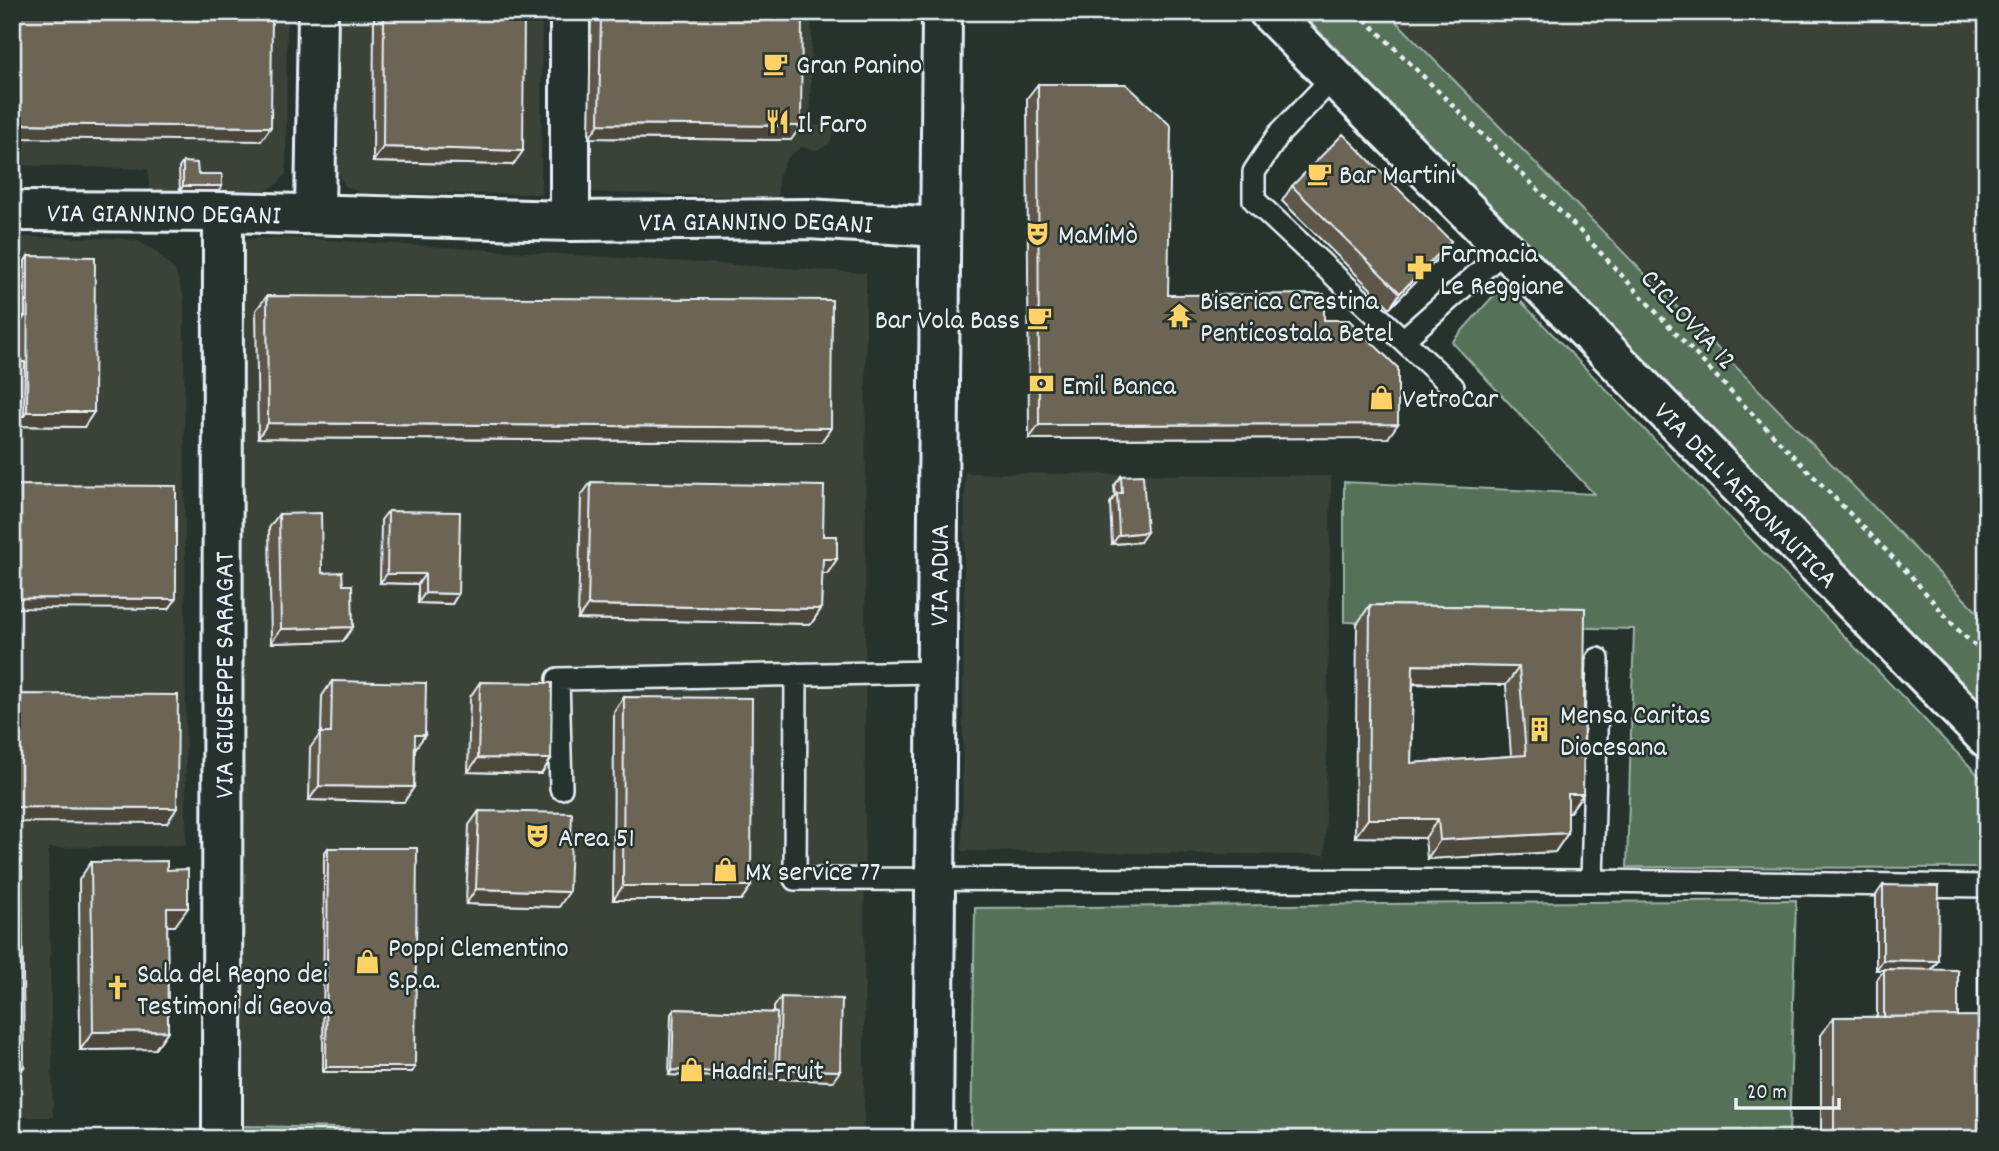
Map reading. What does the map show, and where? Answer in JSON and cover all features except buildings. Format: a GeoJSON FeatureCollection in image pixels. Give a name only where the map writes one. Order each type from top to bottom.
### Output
{"type":"FeatureCollection","features":[{"type":"Feature","properties":{"kind":"street","name":"VIA GIANNINO DEGANI"},"geometry":{"type":"LineString","coordinates":[[315,214],[318,12]]}},
{"type":"Feature","properties":{"kind":"street"},"geometry":{"type":"LineString","coordinates":[[570,12],[570,221]]}},
{"type":"Feature","properties":{"kind":"street","name":"VIA ADUA"},"geometry":{"type":"LineString","coordinates":[[929,1128],[942,12]]}},
{"type":"Feature","properties":{"kind":"street","name":"VIA DELL'AERONAUTICA"},"geometry":{"type":"LineString","coordinates":[[1269,12],[1987,738]]}},
{"type":"Feature","properties":{"kind":"street","name":"VIA GIANNINO DEGANI"},"geometry":{"type":"LineString","coordinates":[[12,211],[223,212],[570,221],[808,219],[940,226]]}},
{"type":"Feature","properties":{"kind":"street","name":"VIA GIUSEPPE SARAGAT"},"geometry":{"type":"LineString","coordinates":[[222,1139],[223,212]]}},
{"type":"Feature","properties":{"kind":"lane"},"geometry":{"type":"LineString","coordinates":[[1334,77],[1279,134],[1254,172],[1254,200],[1452,387]]}},
{"type":"Feature","properties":{"kind":"lane"},"geometry":{"type":"LineString","coordinates":[[1404,340],[1506,250]]}},
{"type":"Feature","properties":{"kind":"lane"},"geometry":{"type":"LineString","coordinates":[[1592,881],[1598,659]]}},
{"type":"Feature","properties":{"kind":"lane"},"geometry":{"type":"LineString","coordinates":[[561,788],[558,679],[936,672]]}},
{"type":"Feature","properties":{"kind":"lane"},"geometry":{"type":"LineString","coordinates":[[796,674],[795,879],[1592,881],[1987,886]]}},
{"type":"Feature","properties":{"kind":"path","name":"CICLOVIA 12"},"geometry":{"type":"LineString","coordinates":[[1358,12],[1583,234],[1731,392],[1910,575],[1956,628],[1987,657]]}},
{"type":"Feature","properties":{"kind":"shaded area"},"geometry":{"type":"Polygon","coordinates":[[[12,12],[287,12],[286,174],[276,185],[244,197],[150,195],[148,169],[12,165],[12,12]]]}},
{"type":"Feature","properties":{"kind":"shaded area"},"geometry":{"type":"Polygon","coordinates":[[[337,12],[542,12],[541,194],[361,193],[345,186],[336,169],[337,12]]]}},
{"type":"Feature","properties":{"kind":"shaded area"},"geometry":{"type":"Polygon","coordinates":[[[581,12],[812,12],[810,125],[836,127],[829,145],[816,150],[801,147],[787,158],[778,178],[778,198],[582,192],[581,12]]]}},
{"type":"Feature","properties":{"kind":"shaded area"},"geometry":{"type":"Polygon","coordinates":[[[1387,12],[1987,12],[1987,622],[1387,12]]]}},
{"type":"Feature","properties":{"kind":"shaded area"},"geometry":{"type":"Polygon","coordinates":[[[12,237],[116,238],[138,241],[155,251],[175,271],[184,297],[186,845],[48,848],[53,1117],[12,1117],[12,237]]]}},
{"type":"Feature","properties":{"kind":"shaded area"},"geometry":{"type":"Polygon","coordinates":[[[294,238],[866,273],[864,1133],[572,1133],[241,1126],[239,239],[294,238]]]}},
{"type":"Feature","properties":{"kind":"shaded area"},"geometry":{"type":"Polygon","coordinates":[[[965,473],[1331,476],[1325,855],[962,851],[965,473]]]}},
{"type":"Feature","properties":{"kind":"green space"},"geometry":{"type":"Polygon","coordinates":[[[1300,12],[1387,12],[1987,622],[1987,706],[1913,636],[1300,12]]]}},
{"type":"Feature","properties":{"kind":"green space"},"geometry":{"type":"Polygon","coordinates":[[[1504,284],[1987,784],[1987,868],[1627,867],[1634,629],[1344,622],[1344,482],[1594,494],[1452,342],[1504,284]]]}},
{"type":"Feature","properties":{"kind":"green space"},"geometry":{"type":"Polygon","coordinates":[[[1796,900],[1789,1139],[971,1139],[975,908],[1796,900]]]}},
{"type":"Feature","properties":{"kind":"green space"},"geometry":{"type":"Polygon","coordinates":[[[241,1126],[572,1133],[572,1139],[245,1139],[241,1126]]]}},
{"type":"Feature","properties":{"kind":"green space"},"geometry":{"type":"Polygon","coordinates":[[[616,1131],[904,1133],[903,1139],[616,1139],[616,1131]]]}},
{"type":"Feature","properties":{"kind":"place","name":"Gran Panino"},"geometry":{"type":"Point","coordinates":[776,63]}},
{"type":"Feature","properties":{"kind":"place","name":"Il Faro"},"geometry":{"type":"Point","coordinates":[777,122]}},
{"type":"Feature","properties":{"kind":"place","name":"Bar Martini"},"geometry":{"type":"Point","coordinates":[1319,173]}},
{"type":"Feature","properties":{"kind":"place","name":"MaMiMò"},"geometry":{"type":"Point","coordinates":[1038,233]}},
{"type":"Feature","properties":{"kind":"place","name":"Farmacia Le Reggiane"},"geometry":{"type":"Point","coordinates":[1420,268]}},
{"type":"Feature","properties":{"kind":"place","name":"Biserica Crestina Penticostala Betel"},"geometry":{"type":"Point","coordinates":[1180,315]}},
{"type":"Feature","properties":{"kind":"place","name":"Bar Vola Bass"},"geometry":{"type":"Point","coordinates":[1040,318]}},
{"type":"Feature","properties":{"kind":"place","name":"Emil Banca"},"geometry":{"type":"Point","coordinates":[1042,384]}},
{"type":"Feature","properties":{"kind":"place","name":"VetroCar"},"geometry":{"type":"Point","coordinates":[1382,397]}},
{"type":"Feature","properties":{"kind":"place","name":"Mensa Caritas Diocesana"},"geometry":{"type":"Point","coordinates":[1540,729]}},
{"type":"Feature","properties":{"kind":"place","name":"Area 51"},"geometry":{"type":"Point","coordinates":[538,836]}},
{"type":"Feature","properties":{"kind":"place","name":"MX service 77"},"geometry":{"type":"Point","coordinates":[725,870]}},
{"type":"Feature","properties":{"kind":"place","name":"Poppi Clementino S.p.a."},"geometry":{"type":"Point","coordinates":[368,962]}},
{"type":"Feature","properties":{"kind":"place","name":"Sala del Regno dei Testimoni di Geova"},"geometry":{"type":"Point","coordinates":[117,988]}},
{"type":"Feature","properties":{"kind":"place","name":"Hadri Fruit"},"geometry":{"type":"Point","coordinates":[691,1069]}}]}
